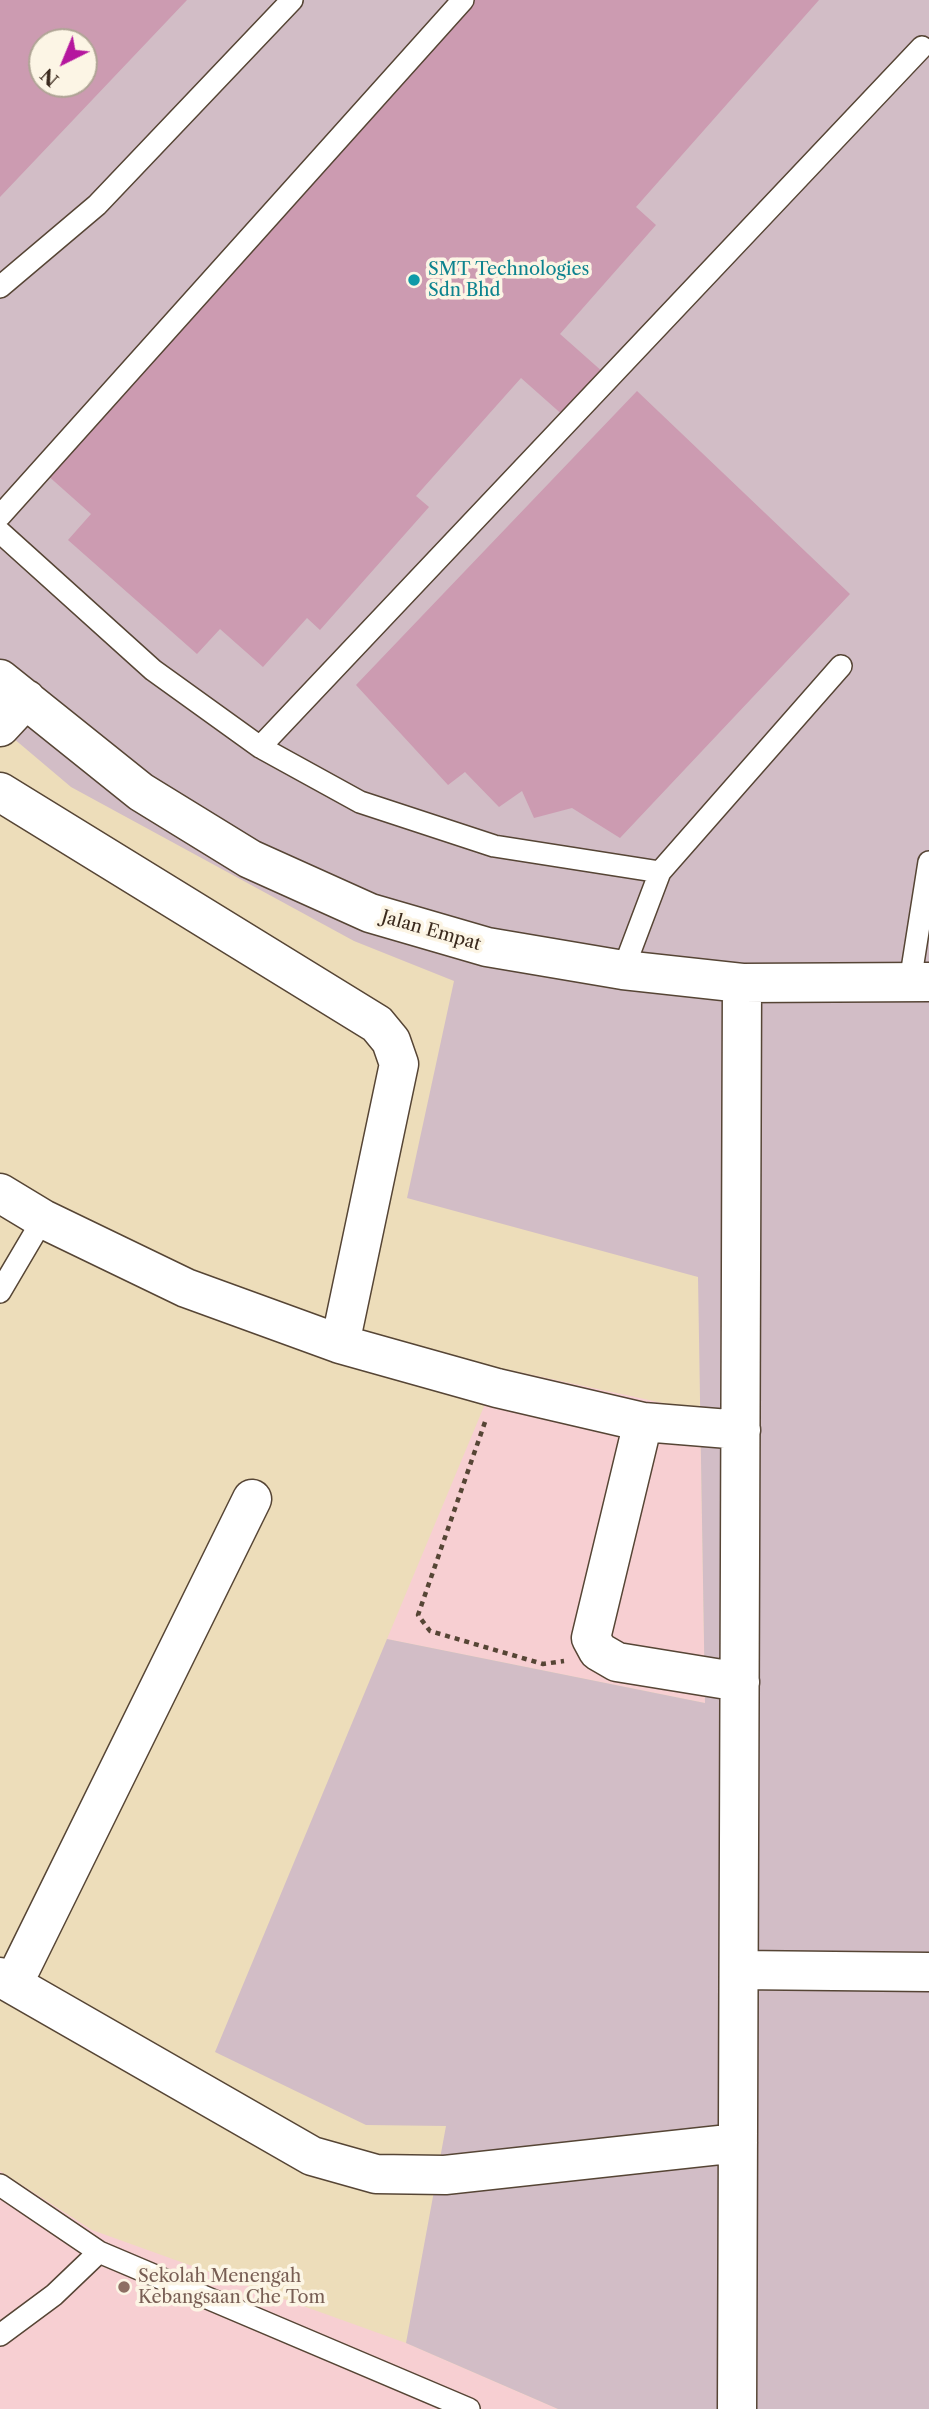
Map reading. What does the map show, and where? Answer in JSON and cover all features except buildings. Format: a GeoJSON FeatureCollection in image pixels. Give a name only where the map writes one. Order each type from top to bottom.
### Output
{"type":"FeatureCollection","features":[{"type":"Feature","properties":{"kind":"street"},"geometry":{"type":"LineString","coordinates":[[0,727],[13,689]]}},
{"type":"Feature","properties":{"kind":"street","name":"Jalan Empat"},"geometry":{"type":"LineString","coordinates":[[13,689],[141,792],[250,859],[370,913],[487,947],[622,970],[742,983],[919,982]]}},
{"type":"Feature","properties":{"kind":"street"},"geometry":{"type":"LineString","coordinates":[[0,792],[377,1024],[391,1041],[399,1064],[340,1345]]}},
{"type":"Feature","properties":{"kind":"street"},"geometry":{"type":"LineString","coordinates":[[737,2409],[742,983]]}},
{"type":"Feature","properties":{"kind":"street"},"geometry":{"type":"LineString","coordinates":[[0,1193],[43,1219],[186,1288],[340,1345],[497,1388],[643,1422],[741,1430]]}},
{"type":"Feature","properties":{"kind":"street"},"geometry":{"type":"LineString","coordinates":[[643,1422],[591,1638],[598,1651],[617,1662],[740,1682]]}},
{"type":"Feature","properties":{"kind":"street"},"geometry":{"type":"LineString","coordinates":[[252,1499],[6,1981],[312,2156],[376,2174],[445,2175],[738,2143]]}},
{"type":"Feature","properties":{"kind":"street"},"geometry":{"type":"LineString","coordinates":[[739,1970],[929,1972]]}},
{"type":"Feature","properties":{"kind":"lane"},"geometry":{"type":"LineString","coordinates":[[0,287],[97,205],[292,0]]}},
{"type":"Feature","properties":{"kind":"lane"},"geometry":{"type":"LineString","coordinates":[[0,516],[463,0]]}},
{"type":"Feature","properties":{"kind":"lane"},"geometry":{"type":"LineString","coordinates":[[260,747],[922,47]]}},
{"type":"Feature","properties":{"kind":"lane"},"geometry":{"type":"LineString","coordinates":[[0,532],[153,670],[260,747],[360,802],[494,846],[660,872]]}},
{"type":"Feature","properties":{"kind":"lane"},"geometry":{"type":"LineString","coordinates":[[622,970],[660,872],[841,666]]}},
{"type":"Feature","properties":{"kind":"lane"},"geometry":{"type":"LineString","coordinates":[[919,982],[929,862]]}},
{"type":"Feature","properties":{"kind":"lane"},"geometry":{"type":"LineString","coordinates":[[0,1292],[43,1219]]}},
{"type":"Feature","properties":{"kind":"lane"},"geometry":{"type":"LineString","coordinates":[[0,2185],[99,2252],[469,2409]]}},
{"type":"Feature","properties":{"kind":"lane"},"geometry":{"type":"LineString","coordinates":[[0,2336],[54,2295],[99,2252]]}},
{"type":"Feature","properties":{"kind":"path"},"geometry":{"type":"LineString","coordinates":[[497,1388],[418,1615],[430,1631],[543,1664],[573,1660],[598,1651]]}},
{"type":"Feature","properties":{"kind":"shaded area"},"geometry":{"type":"Polygon","coordinates":[[[0,0],[929,0],[929,2409],[558,2409],[406,2343],[446,2126],[366,2125],[215,2052],[387,1639],[705,1703],[698,1277],[407,1198],[454,981],[354,941],[71,787],[0,727],[0,0]]]}},
{"type":"Feature","properties":{"kind":"shaded area"},"geometry":{"type":"Polygon","coordinates":[[[500,1368],[700,1411],[705,1703],[387,1639],[500,1368]]]}},
{"type":"Feature","properties":{"kind":"shaded area","name":"Sekolah Menengah Kebangsaan Che Tom"},"geometry":{"type":"Polygon","coordinates":[[[0,2171],[92,2230],[406,2343],[558,2409],[0,2409],[0,2171]]]}},
{"type":"Feature","properties":{"kind":"place","name":"SMT Technologies Sdn Bhd"},"geometry":{"type":"Point","coordinates":[414,280]}},
{"type":"Feature","properties":{"kind":"place","name":"Sekolah Menengah Kebangsaan Che Tom"},"geometry":{"type":"Point","coordinates":[124,2287]}}]}
